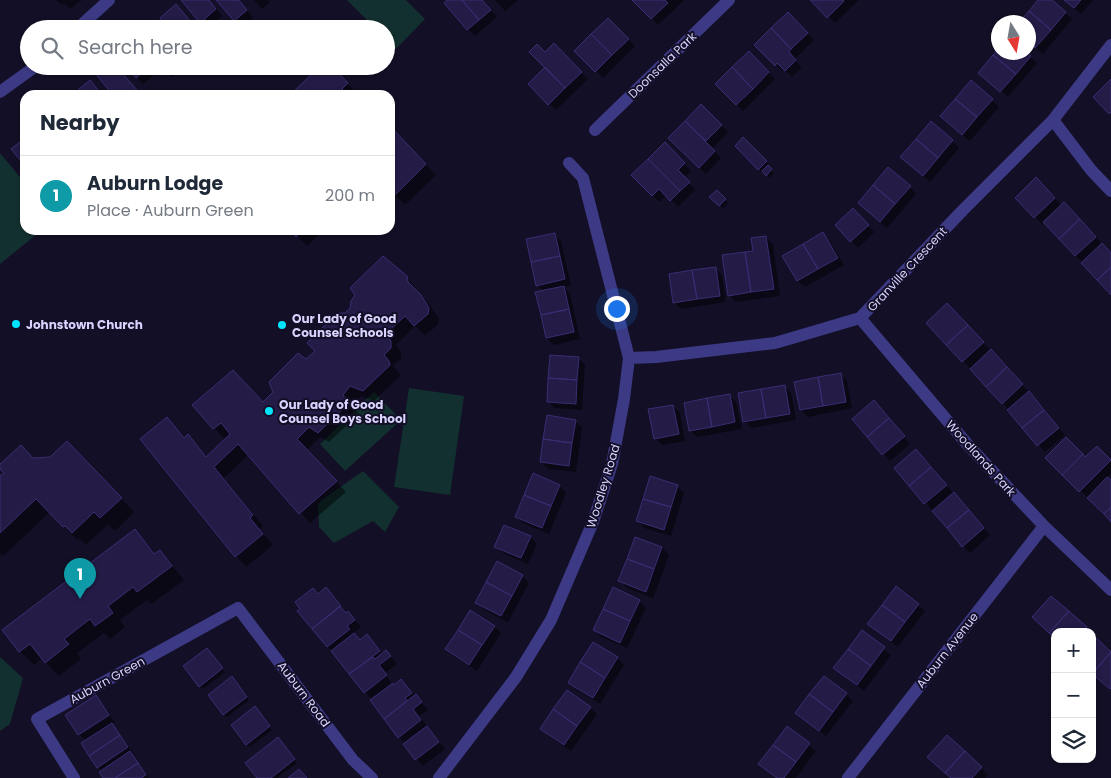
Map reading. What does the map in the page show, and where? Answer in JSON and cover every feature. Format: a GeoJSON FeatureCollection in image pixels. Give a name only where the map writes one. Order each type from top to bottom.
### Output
{"type":"FeatureCollection","features":[{"type":"Feature","properties":{"kind":"street"},"geometry":{"type":"LineString","coordinates":[[87,20],[109,0]]}},
{"type":"Feature","properties":{"kind":"street","name":"Doonsalla Park"},"geometry":{"type":"LineString","coordinates":[[595,130],[729,0]]}},
{"type":"Feature","properties":{"kind":"street","name":"Granville Crescent"},"geometry":{"type":"LineString","coordinates":[[629,358],[656,358],[775,343],[860,318],[963,210],[1053,120],[1111,45]]}},
{"type":"Feature","properties":{"kind":"street"},"geometry":{"type":"LineString","coordinates":[[0,92],[24,75]]}},
{"type":"Feature","properties":{"kind":"street"},"geometry":{"type":"LineString","coordinates":[[1053,120],[1091,170],[1111,191]]}},
{"type":"Feature","properties":{"kind":"street","name":"Woodley Road"},"geometry":{"type":"LineString","coordinates":[[439,778],[516,677],[551,620],[593,522],[612,464],[624,399],[629,358],[583,178],[569,163]]}},
{"type":"Feature","properties":{"kind":"street","name":"Woodlands Park"},"geometry":{"type":"LineString","coordinates":[[860,318],[968,445],[1044,526],[1111,590]]}},
{"type":"Feature","properties":{"kind":"street","name":"Auburn Avenue"},"geometry":{"type":"LineString","coordinates":[[851,777],[1044,526]]}},
{"type":"Feature","properties":{"kind":"street","name":"Auburn Green"},"geometry":{"type":"LineString","coordinates":[[74,778],[37,719],[238,608]]}},
{"type":"Feature","properties":{"kind":"street","name":"Auburn Road"},"geometry":{"type":"LineString","coordinates":[[238,608],[354,760],[372,778]]}},
{"type":"Feature","properties":{"kind":"green space"},"geometry":{"type":"Polygon","coordinates":[[[347,0],[406,0],[425,19],[396,49],[395,20],[367,20],[347,0]]]}},
{"type":"Feature","properties":{"kind":"green space"},"geometry":{"type":"Polygon","coordinates":[[[0,153],[20,177],[20,235],[36,235],[0,264],[0,153]]]}},
{"type":"Feature","properties":{"kind":"green space"},"geometry":{"type":"Polygon","coordinates":[[[409,388],[464,396],[450,495],[394,487],[409,388]]]}},
{"type":"Feature","properties":{"kind":"green space"},"geometry":{"type":"Polygon","coordinates":[[[374,392],[401,420],[345,471],[320,444],[374,392]]]}},
{"type":"Feature","properties":{"kind":"green space"},"geometry":{"type":"Polygon","coordinates":[[[363,471],[399,507],[385,532],[373,521],[334,543],[319,527],[318,505],[322,500],[363,471]]]}},
{"type":"Feature","properties":{"kind":"green space"},"geometry":{"type":"Polygon","coordinates":[[[0,657],[23,678],[10,724],[0,731],[0,657]]]}},
{"type":"Feature","properties":{"kind":"building"},"geometry":{"type":"Polygon","coordinates":[[[181,0],[209,0],[216,9],[203,20],[198,20],[181,0]]]}},
{"type":"Feature","properties":{"kind":"building"},"geometry":{"type":"Polygon","coordinates":[[[216,0],[239,0],[247,10],[233,20],[216,0]]]}},
{"type":"Feature","properties":{"kind":"building"},"geometry":{"type":"Polygon","coordinates":[[[447,0],[462,0],[479,20],[467,30],[444,3],[447,0]]]}},
{"type":"Feature","properties":{"kind":"building"},"geometry":{"type":"Polygon","coordinates":[[[462,0],[482,0],[491,10],[479,20],[462,0]]]}},
{"type":"Feature","properties":{"kind":"building"},"geometry":{"type":"Polygon","coordinates":[[[632,0],[665,0],[668,3],[651,19],[632,0]]]}},
{"type":"Feature","properties":{"kind":"building"},"geometry":{"type":"Polygon","coordinates":[[[810,0],[843,0],[844,1],[827,18],[810,0]]]}},
{"type":"Feature","properties":{"kind":"building"},"geometry":{"type":"Polygon","coordinates":[[[1038,0],[1052,0],[1066,12],[1051,30],[1036,15],[1029,11],[1038,0]]]}},
{"type":"Feature","properties":{"kind":"building"},"geometry":{"type":"Polygon","coordinates":[[[1064,0],[1081,0],[1074,8],[1064,0]]]}},
{"type":"Feature","properties":{"kind":"building"},"geometry":{"type":"Polygon","coordinates":[[[176,4],[189,20],[161,20],[160,18],[176,4]]]}},
{"type":"Feature","properties":{"kind":"building"},"geometry":{"type":"Polygon","coordinates":[[[1029,11],[1034,15],[1025,15],[1029,11]]]}},
{"type":"Feature","properties":{"kind":"building"},"geometry":{"type":"Polygon","coordinates":[[[788,12],[808,33],[791,49],[771,28],[788,12]]]}},
{"type":"Feature","properties":{"kind":"building"},"geometry":{"type":"Polygon","coordinates":[[[1036,17],[1051,30],[1036,47],[1036,17]]]}},
{"type":"Feature","properties":{"kind":"building"},"geometry":{"type":"Polygon","coordinates":[[[608,18],[629,39],[612,55],[591,34],[608,18]]]}},
{"type":"Feature","properties":{"kind":"building"},"geometry":{"type":"Polygon","coordinates":[[[771,28],[791,49],[789,52],[796,60],[785,71],[777,63],[775,66],[754,45],[771,28]]]}},
{"type":"Feature","properties":{"kind":"building"},"geometry":{"type":"Polygon","coordinates":[[[591,34],[612,55],[595,72],[574,51],[591,34]]]}},
{"type":"Feature","properties":{"kind":"building"},"geometry":{"type":"Polygon","coordinates":[[[554,43],[582,72],[565,88],[529,52],[537,44],[545,52],[554,43]]]}},
{"type":"Feature","properties":{"kind":"building"},"geometry":{"type":"Polygon","coordinates":[[[749,51],[769,72],[753,89],[732,67],[749,51]]]}},
{"type":"Feature","properties":{"kind":"building"},"geometry":{"type":"Polygon","coordinates":[[[991,57],[991,60],[999,60],[1016,74],[1000,92],[978,73],[991,57]]]}},
{"type":"Feature","properties":{"kind":"building"},"geometry":{"type":"Polygon","coordinates":[[[999,60],[1028,60],[1016,74],[999,60]]]}},
{"type":"Feature","properties":{"kind":"building"},"geometry":{"type":"Polygon","coordinates":[[[545,67],[565,88],[548,105],[528,84],[545,67]]]}},
{"type":"Feature","properties":{"kind":"building"},"geometry":{"type":"Polygon","coordinates":[[[732,67],[753,89],[736,105],[715,84],[732,67]]]}},
{"type":"Feature","properties":{"kind":"building"},"geometry":{"type":"Polygon","coordinates":[[[96,75],[124,75],[137,90],[109,90],[96,75]]]}},
{"type":"Feature","properties":{"kind":"building"},"geometry":{"type":"Polygon","coordinates":[[[311,75],[340,75],[348,83],[343,90],[295,90],[311,75]]]}},
{"type":"Feature","properties":{"kind":"building"},"geometry":{"type":"Polygon","coordinates":[[[1111,79],[1111,112],[1109,114],[1093,97],[1111,79]]]}},
{"type":"Feature","properties":{"kind":"building"},"geometry":{"type":"Polygon","coordinates":[[[90,80],[98,90],[78,90],[90,80]]]}},
{"type":"Feature","properties":{"kind":"building"},"geometry":{"type":"Polygon","coordinates":[[[971,80],[993,99],[977,117],[955,99],[971,80]]]}},
{"type":"Feature","properties":{"kind":"building"},"geometry":{"type":"Polygon","coordinates":[[[955,99],[977,117],[962,135],[940,116],[955,99]]]}},
{"type":"Feature","properties":{"kind":"building"},"geometry":{"type":"Polygon","coordinates":[[[701,104],[722,125],[706,141],[685,121],[701,104]]]}},
{"type":"Feature","properties":{"kind":"building"},"geometry":{"type":"Polygon","coordinates":[[[685,121],[715,151],[699,168],[668,138],[685,121]]]}},
{"type":"Feature","properties":{"kind":"building"},"geometry":{"type":"Polygon","coordinates":[[[931,121],[953,140],[938,158],[916,139],[931,121]]]}},
{"type":"Feature","properties":{"kind":"building"},"geometry":{"type":"Polygon","coordinates":[[[395,131],[426,164],[395,195],[395,131]]]}},
{"type":"Feature","properties":{"kind":"building"},"geometry":{"type":"Polygon","coordinates":[[[743,137],[767,161],[758,170],[735,146],[743,137]]]}},
{"type":"Feature","properties":{"kind":"building"},"geometry":{"type":"Polygon","coordinates":[[[916,139],[938,158],[923,176],[900,157],[916,139]]]}},
{"type":"Feature","properties":{"kind":"building"},"geometry":{"type":"Polygon","coordinates":[[[20,142],[20,160],[11,149],[20,142]]]}},
{"type":"Feature","properties":{"kind":"building"},"geometry":{"type":"Polygon","coordinates":[[[665,142],[685,163],[678,170],[690,182],[680,191],[648,159],[665,142]]]}},
{"type":"Feature","properties":{"kind":"building"},"geometry":{"type":"Polygon","coordinates":[[[648,159],[680,191],[670,201],[659,189],[652,196],[631,175],[648,159]]]}},
{"type":"Feature","properties":{"kind":"building"},"geometry":{"type":"Polygon","coordinates":[[[768,165],[772,169],[766,176],[762,171],[768,165]]]}},
{"type":"Feature","properties":{"kind":"building"},"geometry":{"type":"Polygon","coordinates":[[[888,167],[911,186],[895,204],[873,185],[888,167]]]}},
{"type":"Feature","properties":{"kind":"building"},"geometry":{"type":"Polygon","coordinates":[[[1036,177],[1055,198],[1034,218],[1015,198],[1036,177]]]}},
{"type":"Feature","properties":{"kind":"building"},"geometry":{"type":"Polygon","coordinates":[[[873,185],[895,204],[880,222],[858,203],[873,185]]]}},
{"type":"Feature","properties":{"kind":"building"},"geometry":{"type":"Polygon","coordinates":[[[717,190],[726,199],[719,206],[709,197],[717,190]]]}},
{"type":"Feature","properties":{"kind":"building"},"geometry":{"type":"Polygon","coordinates":[[[1064,202],[1080,219],[1059,239],[1043,222],[1064,202]]]}},
{"type":"Feature","properties":{"kind":"building"},"geometry":{"type":"Polygon","coordinates":[[[853,208],[869,225],[850,242],[835,225],[853,208]]]}},
{"type":"Feature","properties":{"kind":"building"},"geometry":{"type":"Polygon","coordinates":[[[1080,219],[1096,237],[1075,256],[1059,239],[1080,219]]]}},
{"type":"Feature","properties":{"kind":"building"},"geometry":{"type":"Polygon","coordinates":[[[823,232],[838,258],[818,269],[803,244],[823,232]]]}},
{"type":"Feature","properties":{"kind":"building"},"geometry":{"type":"Polygon","coordinates":[[[555,233],[560,256],[531,262],[526,239],[555,233]]]}},
{"type":"Feature","properties":{"kind":"building"},"geometry":{"type":"Polygon","coordinates":[[[766,236],[774,289],[751,292],[745,252],[753,251],[751,238],[766,236]]]}},
{"type":"Feature","properties":{"kind":"building"},"geometry":{"type":"Polygon","coordinates":[[[1102,243],[1111,253],[1111,267],[1097,280],[1081,263],[1102,243]]]}},
{"type":"Feature","properties":{"kind":"building"},"geometry":{"type":"Polygon","coordinates":[[[803,244],[818,269],[797,281],[782,256],[803,244]]]}},
{"type":"Feature","properties":{"kind":"building"},"geometry":{"type":"Polygon","coordinates":[[[745,252],[751,292],[728,296],[722,255],[745,252]]]}},
{"type":"Feature","properties":{"kind":"building","name":"Our Lady of Good Counsel Boys School"},"geometry":{"type":"Polygon","coordinates":[[[383,256],[407,276],[408,282],[421,295],[429,308],[428,314],[414,326],[405,316],[386,334],[391,341],[391,348],[384,355],[390,365],[363,391],[350,386],[343,395],[349,403],[318,433],[309,427],[297,439],[337,481],[299,514],[238,444],[214,467],[253,515],[250,518],[263,534],[235,557],[140,439],[167,417],[184,438],[188,434],[206,457],[230,434],[221,423],[213,429],[192,405],[233,370],[263,402],[273,392],[269,382],[298,353],[306,359],[315,351],[307,343],[337,313],[345,313],[350,308],[351,301],[355,295],[350,288],[383,256]]]}},
{"type":"Feature","properties":{"kind":"building"},"geometry":{"type":"Polygon","coordinates":[[[560,256],[565,279],[536,286],[531,262],[560,256]]]}},
{"type":"Feature","properties":{"kind":"building"},"geometry":{"type":"Polygon","coordinates":[[[716,267],[720,296],[697,299],[692,270],[716,267]]]}},
{"type":"Feature","properties":{"kind":"building"},"geometry":{"type":"Polygon","coordinates":[[[1111,267],[1111,295],[1097,280],[1111,267]]]}},
{"type":"Feature","properties":{"kind":"building"},"geometry":{"type":"Polygon","coordinates":[[[692,270],[697,299],[673,303],[669,274],[692,270]]]}},
{"type":"Feature","properties":{"kind":"building"},"geometry":{"type":"Polygon","coordinates":[[[564,286],[569,309],[541,315],[535,292],[564,286]]]}},
{"type":"Feature","properties":{"kind":"building"},"geometry":{"type":"Polygon","coordinates":[[[947,303],[968,325],[946,345],[926,323],[947,303]]]}},
{"type":"Feature","properties":{"kind":"building"},"geometry":{"type":"Polygon","coordinates":[[[569,309],[574,332],[546,338],[541,315],[569,309]]]}},
{"type":"Feature","properties":{"kind":"building"},"geometry":{"type":"Polygon","coordinates":[[[968,325],[984,342],[962,362],[946,345],[968,325]]]}},
{"type":"Feature","properties":{"kind":"building"},"geometry":{"type":"Polygon","coordinates":[[[991,349],[1007,367],[986,387],[970,369],[991,349]]]}},
{"type":"Feature","properties":{"kind":"building"},"geometry":{"type":"Polygon","coordinates":[[[550,355],[579,357],[577,380],[548,378],[550,355]]]}},
{"type":"Feature","properties":{"kind":"building"},"geometry":{"type":"Polygon","coordinates":[[[1007,367],[1023,384],[1002,404],[986,387],[1007,367]]]}},
{"type":"Feature","properties":{"kind":"building"},"geometry":{"type":"Polygon","coordinates":[[[841,373],[846,402],[823,406],[818,377],[841,373]]]}},
{"type":"Feature","properties":{"kind":"building"},"geometry":{"type":"Polygon","coordinates":[[[818,377],[823,406],[800,410],[794,382],[818,377]]]}},
{"type":"Feature","properties":{"kind":"building"},"geometry":{"type":"Polygon","coordinates":[[[548,378],[577,380],[576,404],[547,402],[548,378]]]}},
{"type":"Feature","properties":{"kind":"building"},"geometry":{"type":"Polygon","coordinates":[[[785,385],[790,414],[766,418],[761,389],[785,385]]]}},
{"type":"Feature","properties":{"kind":"building"},"geometry":{"type":"Polygon","coordinates":[[[761,389],[766,418],[743,422],[738,393],[761,389]]]}},
{"type":"Feature","properties":{"kind":"building"},"geometry":{"type":"Polygon","coordinates":[[[1029,391],[1044,410],[1022,428],[1007,410],[1029,391]]]}},
{"type":"Feature","properties":{"kind":"building"},"geometry":{"type":"Polygon","coordinates":[[[730,394],[735,422],[712,427],[707,398],[730,394]]]}},
{"type":"Feature","properties":{"kind":"building"},"geometry":{"type":"Polygon","coordinates":[[[707,398],[712,427],[689,431],[684,403],[707,398]]]}},
{"type":"Feature","properties":{"kind":"building"},"geometry":{"type":"Polygon","coordinates":[[[874,400],[889,418],[867,437],[852,419],[874,400]]]}},
{"type":"Feature","properties":{"kind":"building"},"geometry":{"type":"Polygon","coordinates":[[[673,405],[679,434],[654,439],[648,409],[673,405]]]}},
{"type":"Feature","properties":{"kind":"building"},"geometry":{"type":"Polygon","coordinates":[[[1044,410],[1059,428],[1037,446],[1022,428],[1044,410]]]}},
{"type":"Feature","properties":{"kind":"building"},"geometry":{"type":"Polygon","coordinates":[[[547,415],[576,420],[572,443],[543,439],[547,415]]]}},
{"type":"Feature","properties":{"kind":"building"},"geometry":{"type":"Polygon","coordinates":[[[889,418],[905,436],[882,455],[867,437],[889,418]]]}},
{"type":"Feature","properties":{"kind":"building"},"geometry":{"type":"Polygon","coordinates":[[[1066,437],[1083,454],[1062,475],[1045,458],[1066,437]]]}},
{"type":"Feature","properties":{"kind":"building"},"geometry":{"type":"Polygon","coordinates":[[[543,439],[572,443],[569,466],[540,462],[543,439]]]}},
{"type":"Feature","properties":{"kind":"building"},"geometry":{"type":"Polygon","coordinates":[[[67,441],[122,498],[100,518],[94,512],[72,533],[65,526],[63,527],[36,499],[0,533],[0,476],[4,473],[0,469],[0,464],[21,445],[33,458],[50,457],[67,441]]]}},
{"type":"Feature","properties":{"kind":"building"},"geometry":{"type":"Polygon","coordinates":[[[1097,446],[1111,460],[1079,492],[1062,475],[1083,454],[1085,457],[1097,446]]]}},
{"type":"Feature","properties":{"kind":"building"},"geometry":{"type":"Polygon","coordinates":[[[916,449],[931,467],[909,486],[894,468],[916,449]]]}},
{"type":"Feature","properties":{"kind":"building"},"geometry":{"type":"Polygon","coordinates":[[[931,467],[947,485],[924,504],[909,486],[931,467]]]}},
{"type":"Feature","properties":{"kind":"building"},"geometry":{"type":"Polygon","coordinates":[[[533,473],[560,485],[551,506],[524,495],[533,473]]]}},
{"type":"Feature","properties":{"kind":"building"},"geometry":{"type":"Polygon","coordinates":[[[650,476],[678,485],[671,507],[643,499],[650,476]]]}},
{"type":"Feature","properties":{"kind":"building"},"geometry":{"type":"Polygon","coordinates":[[[1107,477],[1111,480],[1111,507],[1104,514],[1087,498],[1107,477]]]}},
{"type":"Feature","properties":{"kind":"building"},"geometry":{"type":"Polygon","coordinates":[[[954,492],[969,510],[947,528],[932,511],[954,492]]]}},
{"type":"Feature","properties":{"kind":"building"},"geometry":{"type":"Polygon","coordinates":[[[524,495],[551,506],[542,528],[515,517],[524,495]]]}},
{"type":"Feature","properties":{"kind":"building"},"geometry":{"type":"Polygon","coordinates":[[[643,499],[671,507],[664,530],[636,521],[643,499]]]}},
{"type":"Feature","properties":{"kind":"building"},"geometry":{"type":"Polygon","coordinates":[[[1111,507],[1111,522],[1104,514],[1111,507]]]}},
{"type":"Feature","properties":{"kind":"building"},"geometry":{"type":"Polygon","coordinates":[[[969,510],[984,528],[962,547],[947,528],[969,510]]]}},
{"type":"Feature","properties":{"kind":"building"},"geometry":{"type":"Polygon","coordinates":[[[504,525],[531,536],[521,558],[494,547],[504,525]]]}},
{"type":"Feature","properties":{"kind":"building"},"geometry":{"type":"Polygon","coordinates":[[[135,529],[154,554],[160,550],[172,566],[137,592],[133,587],[108,606],[113,613],[95,626],[90,619],[64,639],[69,644],[45,663],[30,644],[19,652],[2,630],[135,529]]]}},
{"type":"Feature","properties":{"kind":"building"},"geometry":{"type":"Polygon","coordinates":[[[635,537],[662,547],[654,569],[627,559],[635,537]]]}},
{"type":"Feature","properties":{"kind":"building"},"geometry":{"type":"Polygon","coordinates":[[[627,559],[654,569],[646,592],[618,581],[627,559]]]}},
{"type":"Feature","properties":{"kind":"building"},"geometry":{"type":"Polygon","coordinates":[[[497,561],[523,575],[512,596],[486,582],[497,561]]]}},
{"type":"Feature","properties":{"kind":"building"},"geometry":{"type":"Polygon","coordinates":[[[486,582],[512,596],[501,616],[475,603],[486,582]]]}},
{"type":"Feature","properties":{"kind":"building"},"geometry":{"type":"Polygon","coordinates":[[[896,586],[919,604],[905,622],[882,605],[896,586]]]}},
{"type":"Feature","properties":{"kind":"building"},"geometry":{"type":"Polygon","coordinates":[[[326,587],[341,606],[312,629],[297,611],[300,609],[295,602],[313,588],[318,594],[326,587]]]}},
{"type":"Feature","properties":{"kind":"building"},"geometry":{"type":"Polygon","coordinates":[[[613,587],[640,600],[630,621],[603,609],[613,587]]]}},
{"type":"Feature","properties":{"kind":"building"},"geometry":{"type":"Polygon","coordinates":[[[1051,596],[1069,611],[1054,628],[1051,628],[1049,633],[1032,617],[1051,596]]]}},
{"type":"Feature","properties":{"kind":"building"},"geometry":{"type":"Polygon","coordinates":[[[882,605],[905,622],[891,641],[867,624],[882,605]]]}},
{"type":"Feature","properties":{"kind":"building"},"geometry":{"type":"Polygon","coordinates":[[[340,606],[346,613],[348,611],[355,620],[347,626],[350,629],[327,647],[312,629],[340,606]]]}},
{"type":"Feature","properties":{"kind":"building"},"geometry":{"type":"Polygon","coordinates":[[[603,609],[630,621],[620,643],[593,630],[603,609]]]}},
{"type":"Feature","properties":{"kind":"building"},"geometry":{"type":"Polygon","coordinates":[[[470,610],[495,626],[482,645],[458,630],[470,610]]]}},
{"type":"Feature","properties":{"kind":"building"},"geometry":{"type":"Polygon","coordinates":[[[1069,611],[1087,627],[1086,628],[1054,628],[1069,611]]]}},
{"type":"Feature","properties":{"kind":"building"},"geometry":{"type":"Polygon","coordinates":[[[458,630],[482,645],[469,665],[445,649],[458,630]]]}},
{"type":"Feature","properties":{"kind":"building"},"geometry":{"type":"Polygon","coordinates":[[[862,630],[885,647],[871,666],[848,649],[862,630]]]}},
{"type":"Feature","properties":{"kind":"building"},"geometry":{"type":"Polygon","coordinates":[[[354,633],[360,640],[367,634],[380,651],[349,674],[331,651],[354,633]]]}},
{"type":"Feature","properties":{"kind":"building"},"geometry":{"type":"Polygon","coordinates":[[[1096,638],[1111,652],[1096,669],[1096,638]]]}},
{"type":"Feature","properties":{"kind":"building"},"geometry":{"type":"Polygon","coordinates":[[[593,642],[618,657],[605,678],[580,662],[593,642]]]}},
{"type":"Feature","properties":{"kind":"building"},"geometry":{"type":"Polygon","coordinates":[[[207,648],[223,668],[199,687],[183,666],[207,648]]]}},
{"type":"Feature","properties":{"kind":"building"},"geometry":{"type":"Polygon","coordinates":[[[848,649],[871,666],[857,685],[833,668],[848,649]]]}},
{"type":"Feature","properties":{"kind":"building"},"geometry":{"type":"Polygon","coordinates":[[[386,650],[391,656],[379,665],[387,675],[364,693],[349,674],[373,657],[375,659],[386,650]]]}},
{"type":"Feature","properties":{"kind":"building"},"geometry":{"type":"Polygon","coordinates":[[[1111,652],[1110,689],[1096,677],[1096,669],[1111,652]]]}},
{"type":"Feature","properties":{"kind":"building"},"geometry":{"type":"Polygon","coordinates":[[[580,662],[605,678],[593,698],[568,683],[580,662]]]}},
{"type":"Feature","properties":{"kind":"building"},"geometry":{"type":"Polygon","coordinates":[[[232,676],[247,697],[223,715],[208,695],[232,676]]]}},
{"type":"Feature","properties":{"kind":"building"},"geometry":{"type":"Polygon","coordinates":[[[824,676],[847,693],[833,712],[809,694],[824,676]]]}},
{"type":"Feature","properties":{"kind":"building"},"geometry":{"type":"Polygon","coordinates":[[[401,679],[412,693],[405,698],[407,701],[384,719],[370,700],[401,679]]]}},
{"type":"Feature","properties":{"kind":"building"},"geometry":{"type":"Polygon","coordinates":[[[567,690],[591,707],[577,726],[553,709],[567,690]]]}},
{"type":"Feature","properties":{"kind":"building"},"geometry":{"type":"Polygon","coordinates":[[[416,694],[422,702],[413,709],[421,720],[398,738],[384,719],[416,694]]]}},
{"type":"Feature","properties":{"kind":"building"},"geometry":{"type":"Polygon","coordinates":[[[809,694],[833,712],[819,731],[795,713],[809,694]]]}},
{"type":"Feature","properties":{"kind":"building"},"geometry":{"type":"Polygon","coordinates":[[[96,695],[109,715],[78,735],[65,715],[96,695]]]}},
{"type":"Feature","properties":{"kind":"building"},"geometry":{"type":"Polygon","coordinates":[[[255,706],[270,726],[246,745],[231,725],[255,706]]]}},
{"type":"Feature","properties":{"kind":"building"},"geometry":{"type":"Polygon","coordinates":[[[553,709],[577,726],[564,745],[540,729],[553,709]]]}},
{"type":"Feature","properties":{"kind":"building"},"geometry":{"type":"Polygon","coordinates":[[[112,723],[120,735],[89,756],[81,743],[112,723]]]}},
{"type":"Feature","properties":{"kind":"building"},"geometry":{"type":"Polygon","coordinates":[[[427,726],[439,742],[415,760],[403,744],[427,726]]]}},
{"type":"Feature","properties":{"kind":"building"},"geometry":{"type":"Polygon","coordinates":[[[787,726],[810,743],[796,762],[773,745],[787,726]]]}},
{"type":"Feature","properties":{"kind":"building"},"geometry":{"type":"Polygon","coordinates":[[[120,735],[128,747],[97,768],[89,756],[120,735]]]}},
{"type":"Feature","properties":{"kind":"building"},"geometry":{"type":"Polygon","coordinates":[[[947,735],[965,751],[945,773],[927,757],[947,735]]]}},
{"type":"Feature","properties":{"kind":"building"},"geometry":{"type":"Polygon","coordinates":[[[278,737],[295,759],[271,778],[257,778],[245,763],[278,737]]]}},
{"type":"Feature","properties":{"kind":"building"},"geometry":{"type":"Polygon","coordinates":[[[773,745],[796,762],[784,778],[777,778],[758,764],[773,745]]]}},
{"type":"Feature","properties":{"kind":"building"},"geometry":{"type":"Polygon","coordinates":[[[130,751],[138,763],[115,778],[103,778],[99,772],[130,751]]]}},
{"type":"Feature","properties":{"kind":"building"},"geometry":{"type":"Polygon","coordinates":[[[965,751],[982,767],[972,778],[951,778],[945,773],[965,751]]]}},
{"type":"Feature","properties":{"kind":"building"},"geometry":{"type":"Polygon","coordinates":[[[138,763],[146,775],[141,778],[115,778],[138,763]]]}},
{"type":"Feature","properties":{"kind":"building"},"geometry":{"type":"Polygon","coordinates":[[[299,769],[307,778],[288,778],[299,769]]]}},
{"type":"Feature","properties":{"kind":"place","name":"Johnstown Church"},"geometry":{"type":"Point","coordinates":[16,324]}},
{"type":"Feature","properties":{"kind":"place","name":"Our Lady of Good Counsel Schools"},"geometry":{"type":"Point","coordinates":[282,325]}},
{"type":"Feature","properties":{"kind":"place","name":"Our Lady of Good Counsel Boys School"},"geometry":{"type":"Point","coordinates":[269,411]}},
{"type":"Feature","properties":{"kind":"place","name":"Auburn Lodge"},"geometry":{"type":"Point","coordinates":[80,599]}}]}
